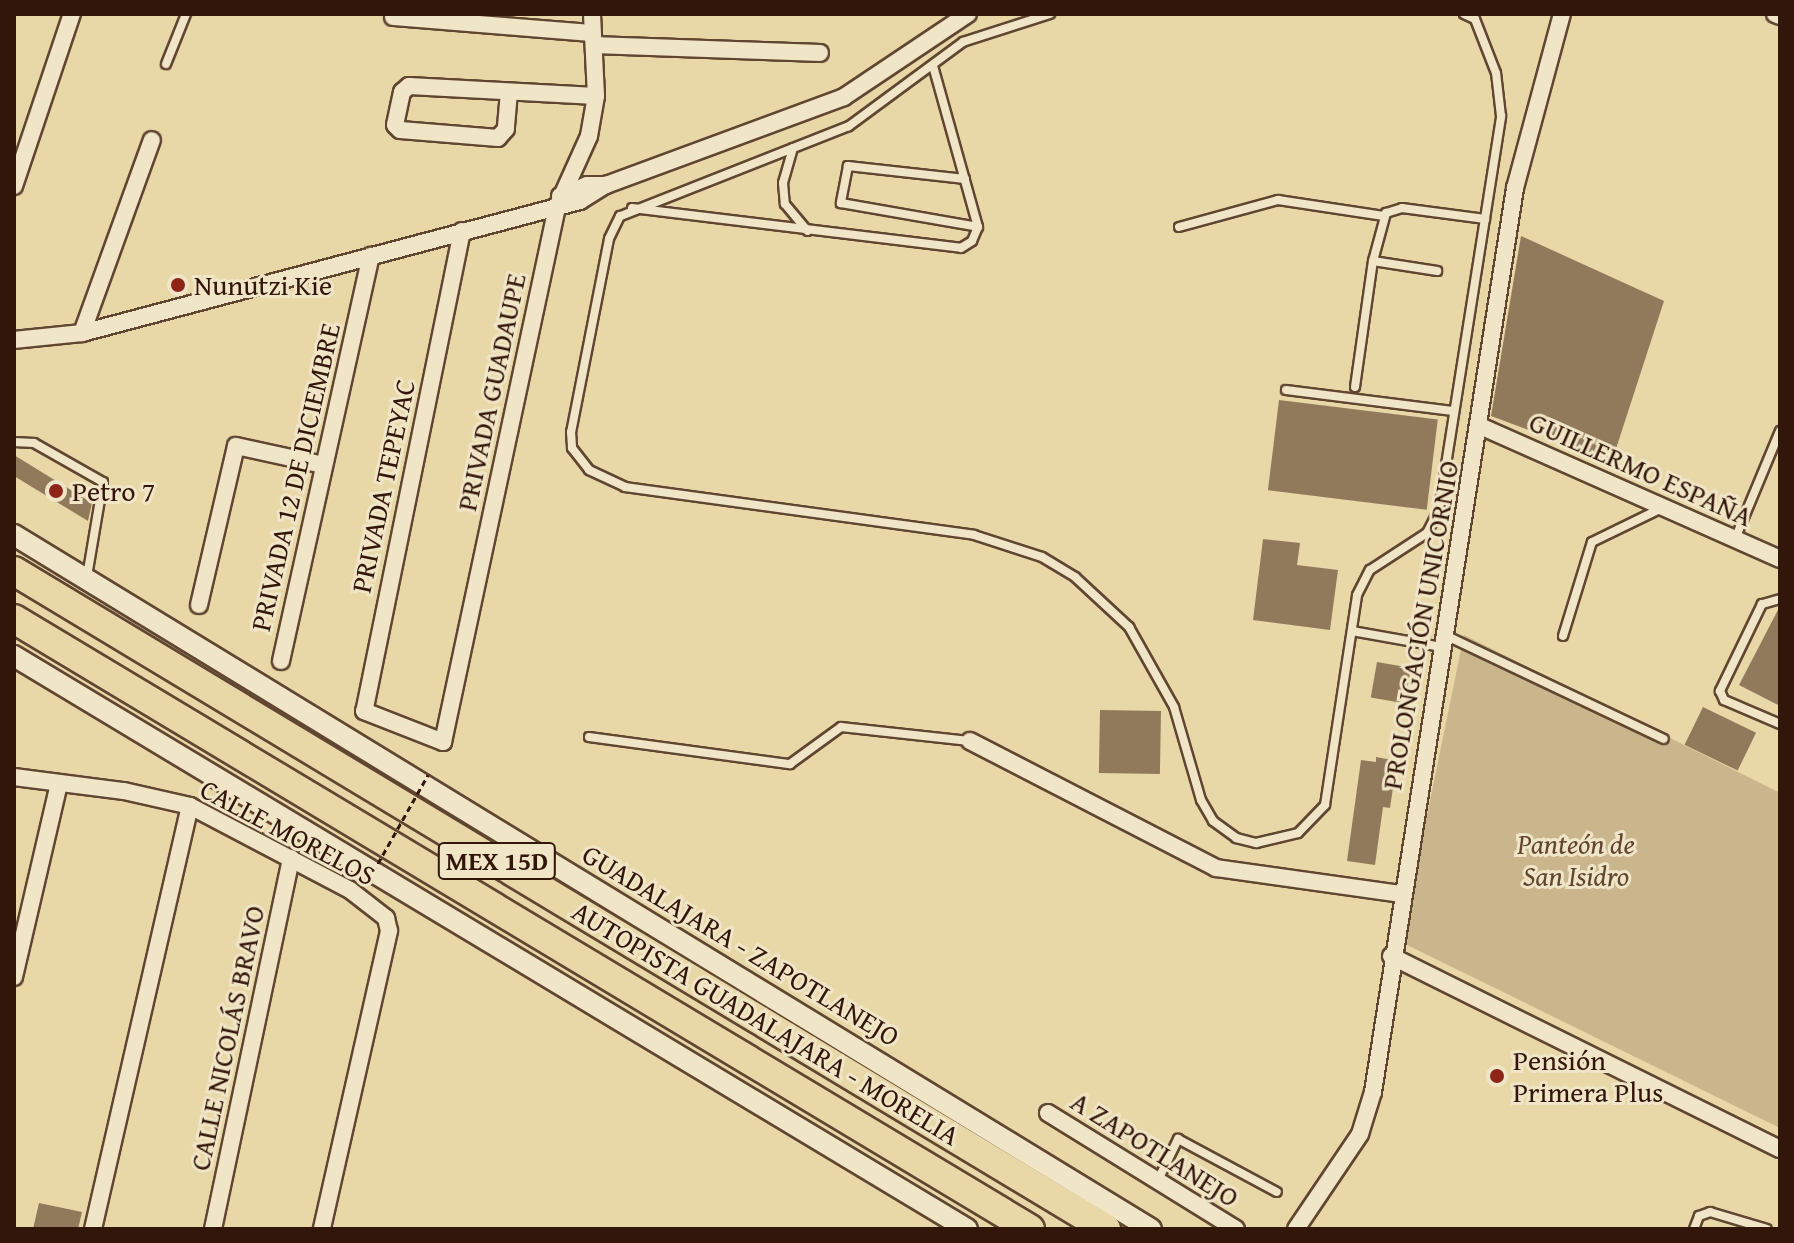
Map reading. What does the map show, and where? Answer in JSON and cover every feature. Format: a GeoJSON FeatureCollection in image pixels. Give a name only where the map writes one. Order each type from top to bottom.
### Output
{"type":"FeatureCollection","features":[{"type":"Feature","properties":{"kind":"highway","name":"AUTOPISTA GUADALAJARA - MORELIA"},"geometry":{"type":"LineString","coordinates":[[14,571],[1106,1229]]}},
{"type":"Feature","properties":{"kind":"highway","name":"AUTOPISTA GUADALAJARA - MORELIA"},"geometry":{"type":"LineString","coordinates":[[14,619],[1030,1229]]}},
{"type":"Feature","properties":{"kind":"street"},"geometry":{"type":"LineString","coordinates":[[14,186],[72,14]]}},
{"type":"Feature","properties":{"kind":"street","name":"PRIVADA GUADAUPE"},"geometry":{"type":"LineString","coordinates":[[402,729],[443,742],[559,201],[589,136],[596,96],[592,14]]}},
{"type":"Feature","properties":{"kind":"street"},"geometry":{"type":"LineString","coordinates":[[14,340],[82,333],[538,209],[587,185],[606,185],[844,97],[968,14]]}},
{"type":"Feature","properties":{"kind":"street","name":"PROLONGACIÓN UNICORNIO"},"geometry":{"type":"LineString","coordinates":[[1296,1229],[1360,1134],[1368,1113],[1401,894],[1480,426],[1515,188],[1562,14]]}},
{"type":"Feature","properties":{"kind":"street"},"geometry":{"type":"LineString","coordinates":[[393,17],[593,39],[820,53]]}},
{"type":"Feature","properties":{"kind":"street"},"geometry":{"type":"LineString","coordinates":[[509,92],[506,129],[498,138],[400,130],[395,125],[402,92],[409,86],[596,96]]}},
{"type":"Feature","properties":{"kind":"street"},"geometry":{"type":"LineString","coordinates":[[82,333],[152,140]]}},
{"type":"Feature","properties":{"kind":"street","name":"PRIVADA TEPEYAC"},"geometry":{"type":"LineString","coordinates":[[402,729],[364,711],[462,231]]}},
{"type":"Feature","properties":{"kind":"street","name":"PRIVADA 12 DE DICIEMBRE"},"geometry":{"type":"LineString","coordinates":[[281,661],[371,256]]}},
{"type":"Feature","properties":{"kind":"street","name":"GUILLERMO ESPAÑA"},"geometry":{"type":"LineString","coordinates":[[1480,426],[1780,559]]}},
{"type":"Feature","properties":{"kind":"street"},"geometry":{"type":"LineString","coordinates":[[199,605],[236,446],[323,465]]}},
{"type":"Feature","properties":{"kind":"street","name":"GUADALAJARA - ZAPOTLANEJO"},"geometry":{"type":"LineString","coordinates":[[14,535],[1151,1229]]}},
{"type":"Feature","properties":{"kind":"street"},"geometry":{"type":"LineString","coordinates":[[14,656],[967,1229]]}},
{"type":"Feature","properties":{"kind":"street"},"geometry":{"type":"LineString","coordinates":[[970,741],[1216,868],[1401,894]]}},
{"type":"Feature","properties":{"kind":"street","name":"CALLE MORELOS"},"geometry":{"type":"LineString","coordinates":[[14,777],[190,806],[350,890],[382,912],[389,923],[322,1229]]}},
{"type":"Feature","properties":{"kind":"street"},"geometry":{"type":"LineString","coordinates":[[14,977],[59,783]]}},
{"type":"Feature","properties":{"kind":"street"},"geometry":{"type":"LineString","coordinates":[[93,1229],[190,806]]}},
{"type":"Feature","properties":{"kind":"street","name":"CALLE NICOLÁS BRAVO"},"geometry":{"type":"LineString","coordinates":[[213,1229],[291,858]]}},
{"type":"Feature","properties":{"kind":"street"},"geometry":{"type":"LineString","coordinates":[[1391,956],[1780,1149]]}},
{"type":"Feature","properties":{"kind":"street","name":"A ZAPOTLANEJO"},"geometry":{"type":"LineString","coordinates":[[1048,1113],[1236,1229]]}},
{"type":"Feature","properties":{"kind":"lane"},"geometry":{"type":"LineString","coordinates":[[166,64],[186,14]]}},
{"type":"Feature","properties":{"kind":"lane"},"geometry":{"type":"LineString","coordinates":[[1050,14],[972,38],[849,126],[631,208],[620,216],[609,239],[571,432],[578,462],[625,487],[974,535],[1042,557],[1075,577],[1129,627],[1174,707],[1201,800],[1213,821],[1236,838],[1256,843],[1298,833],[1325,805],[1357,595],[1370,570],[1421,539],[1435,522],[1485,219],[1501,95],[1478,16],[1464,14]]}},
{"type":"Feature","properties":{"kind":"lane"},"geometry":{"type":"LineString","coordinates":[[631,208],[953,250],[972,241],[978,227],[933,66]]}},
{"type":"Feature","properties":{"kind":"lane"},"geometry":{"type":"LineString","coordinates":[[793,148],[783,183],[785,204],[809,232]]}},
{"type":"Feature","properties":{"kind":"lane"},"geometry":{"type":"LineString","coordinates":[[965,179],[851,165],[844,171],[841,203],[978,227]]}},
{"type":"Feature","properties":{"kind":"lane"},"geometry":{"type":"LineString","coordinates":[[1179,227],[1278,200],[1384,216]]}},
{"type":"Feature","properties":{"kind":"lane"},"geometry":{"type":"LineString","coordinates":[[1355,387],[1373,261],[1384,216],[1389,209],[1485,219]]}},
{"type":"Feature","properties":{"kind":"lane"},"geometry":{"type":"LineString","coordinates":[[1373,261],[1437,271]]}},
{"type":"Feature","properties":{"kind":"lane"},"geometry":{"type":"LineString","coordinates":[[1286,390],[1453,411]]}},
{"type":"Feature","properties":{"kind":"lane"},"geometry":{"type":"LineString","coordinates":[[1735,539],[1780,431]]}},
{"type":"Feature","properties":{"kind":"lane"},"geometry":{"type":"LineString","coordinates":[[14,442],[34,443],[103,482],[87,578]]}},
{"type":"Feature","properties":{"kind":"lane"},"geometry":{"type":"LineString","coordinates":[[1563,636],[1592,542],[1662,507]]}},
{"type":"Feature","properties":{"kind":"lane"},"geometry":{"type":"LineString","coordinates":[[1780,599],[1762,604],[1720,691],[1724,700],[1780,724]]}},
{"type":"Feature","properties":{"kind":"lane"},"geometry":{"type":"LineString","coordinates":[[1352,631],[1443,641],[1664,739]]}},
{"type":"Feature","properties":{"kind":"lane"},"geometry":{"type":"LineString","coordinates":[[589,737],[790,764],[841,727],[970,741]]}},
{"type":"Feature","properties":{"kind":"lane"},"geometry":{"type":"LineString","coordinates":[[1158,1181],[1178,1139],[1277,1192]]}},
{"type":"Feature","properties":{"kind":"lane"},"geometry":{"type":"LineString","coordinates":[[1694,1229],[1699,1216],[1710,1212],[1767,1229]]}},
{"type":"Feature","properties":{"kind":"path"},"geometry":{"type":"LineString","coordinates":[[368,881],[428,775]]}},
{"type":"Feature","properties":{"kind":"green space","name":"Panteón de San Isidro"},"geometry":{"type":"Polygon","coordinates":[[[1464,635],[1780,793],[1780,1128],[1401,942],[1464,635]]]}},
{"type":"Feature","properties":{"kind":"building"},"geometry":{"type":"Polygon","coordinates":[[[1521,236],[1664,301],[1612,461],[1491,416],[1521,236]]]}},
{"type":"Feature","properties":{"kind":"building"},"geometry":{"type":"Polygon","coordinates":[[[1279,400],[1438,419],[1427,510],[1268,490],[1279,400]]]}},
{"type":"Feature","properties":{"kind":"building","name":"Petro 7"},"geometry":{"type":"Polygon","coordinates":[[[14,455],[92,503],[88,521],[14,476],[14,455]]]}},
{"type":"Feature","properties":{"kind":"building"},"geometry":{"type":"Polygon","coordinates":[[[1263,539],[1300,543],[1297,565],[1338,570],[1330,630],[1253,620],[1263,539]]]}},
{"type":"Feature","properties":{"kind":"building"},"geometry":{"type":"Polygon","coordinates":[[[1780,606],[1780,706],[1739,685],[1780,606]]]}},
{"type":"Feature","properties":{"kind":"building"},"geometry":{"type":"Polygon","coordinates":[[[1377,662],[1411,668],[1405,704],[1371,697],[1377,662]]]}},
{"type":"Feature","properties":{"kind":"building"},"geometry":{"type":"Polygon","coordinates":[[[1703,707],[1756,733],[1738,771],[1685,745],[1703,707]]]}},
{"type":"Feature","properties":{"kind":"building"},"geometry":{"type":"Polygon","coordinates":[[[1100,710],[1161,711],[1160,774],[1099,773],[1100,710]]]}},
{"type":"Feature","properties":{"kind":"building"},"geometry":{"type":"Polygon","coordinates":[[[1376,757],[1397,761],[1390,808],[1383,807],[1375,865],[1347,861],[1361,760],[1376,762],[1376,757]]]}},
{"type":"Feature","properties":{"kind":"building"},"geometry":{"type":"Polygon","coordinates":[[[39,1203],[82,1212],[78,1229],[33,1229],[39,1203]]]}},
{"type":"Feature","properties":{"kind":"place","name":"Nunutzi Kie"},"geometry":{"type":"Point","coordinates":[178,285]}},
{"type":"Feature","properties":{"kind":"place","name":"Petro 7"},"geometry":{"type":"Point","coordinates":[56,491]}},
{"type":"Feature","properties":{"kind":"place","name":"Pensión Primera Plus"},"geometry":{"type":"Point","coordinates":[1497,1076]}}]}
